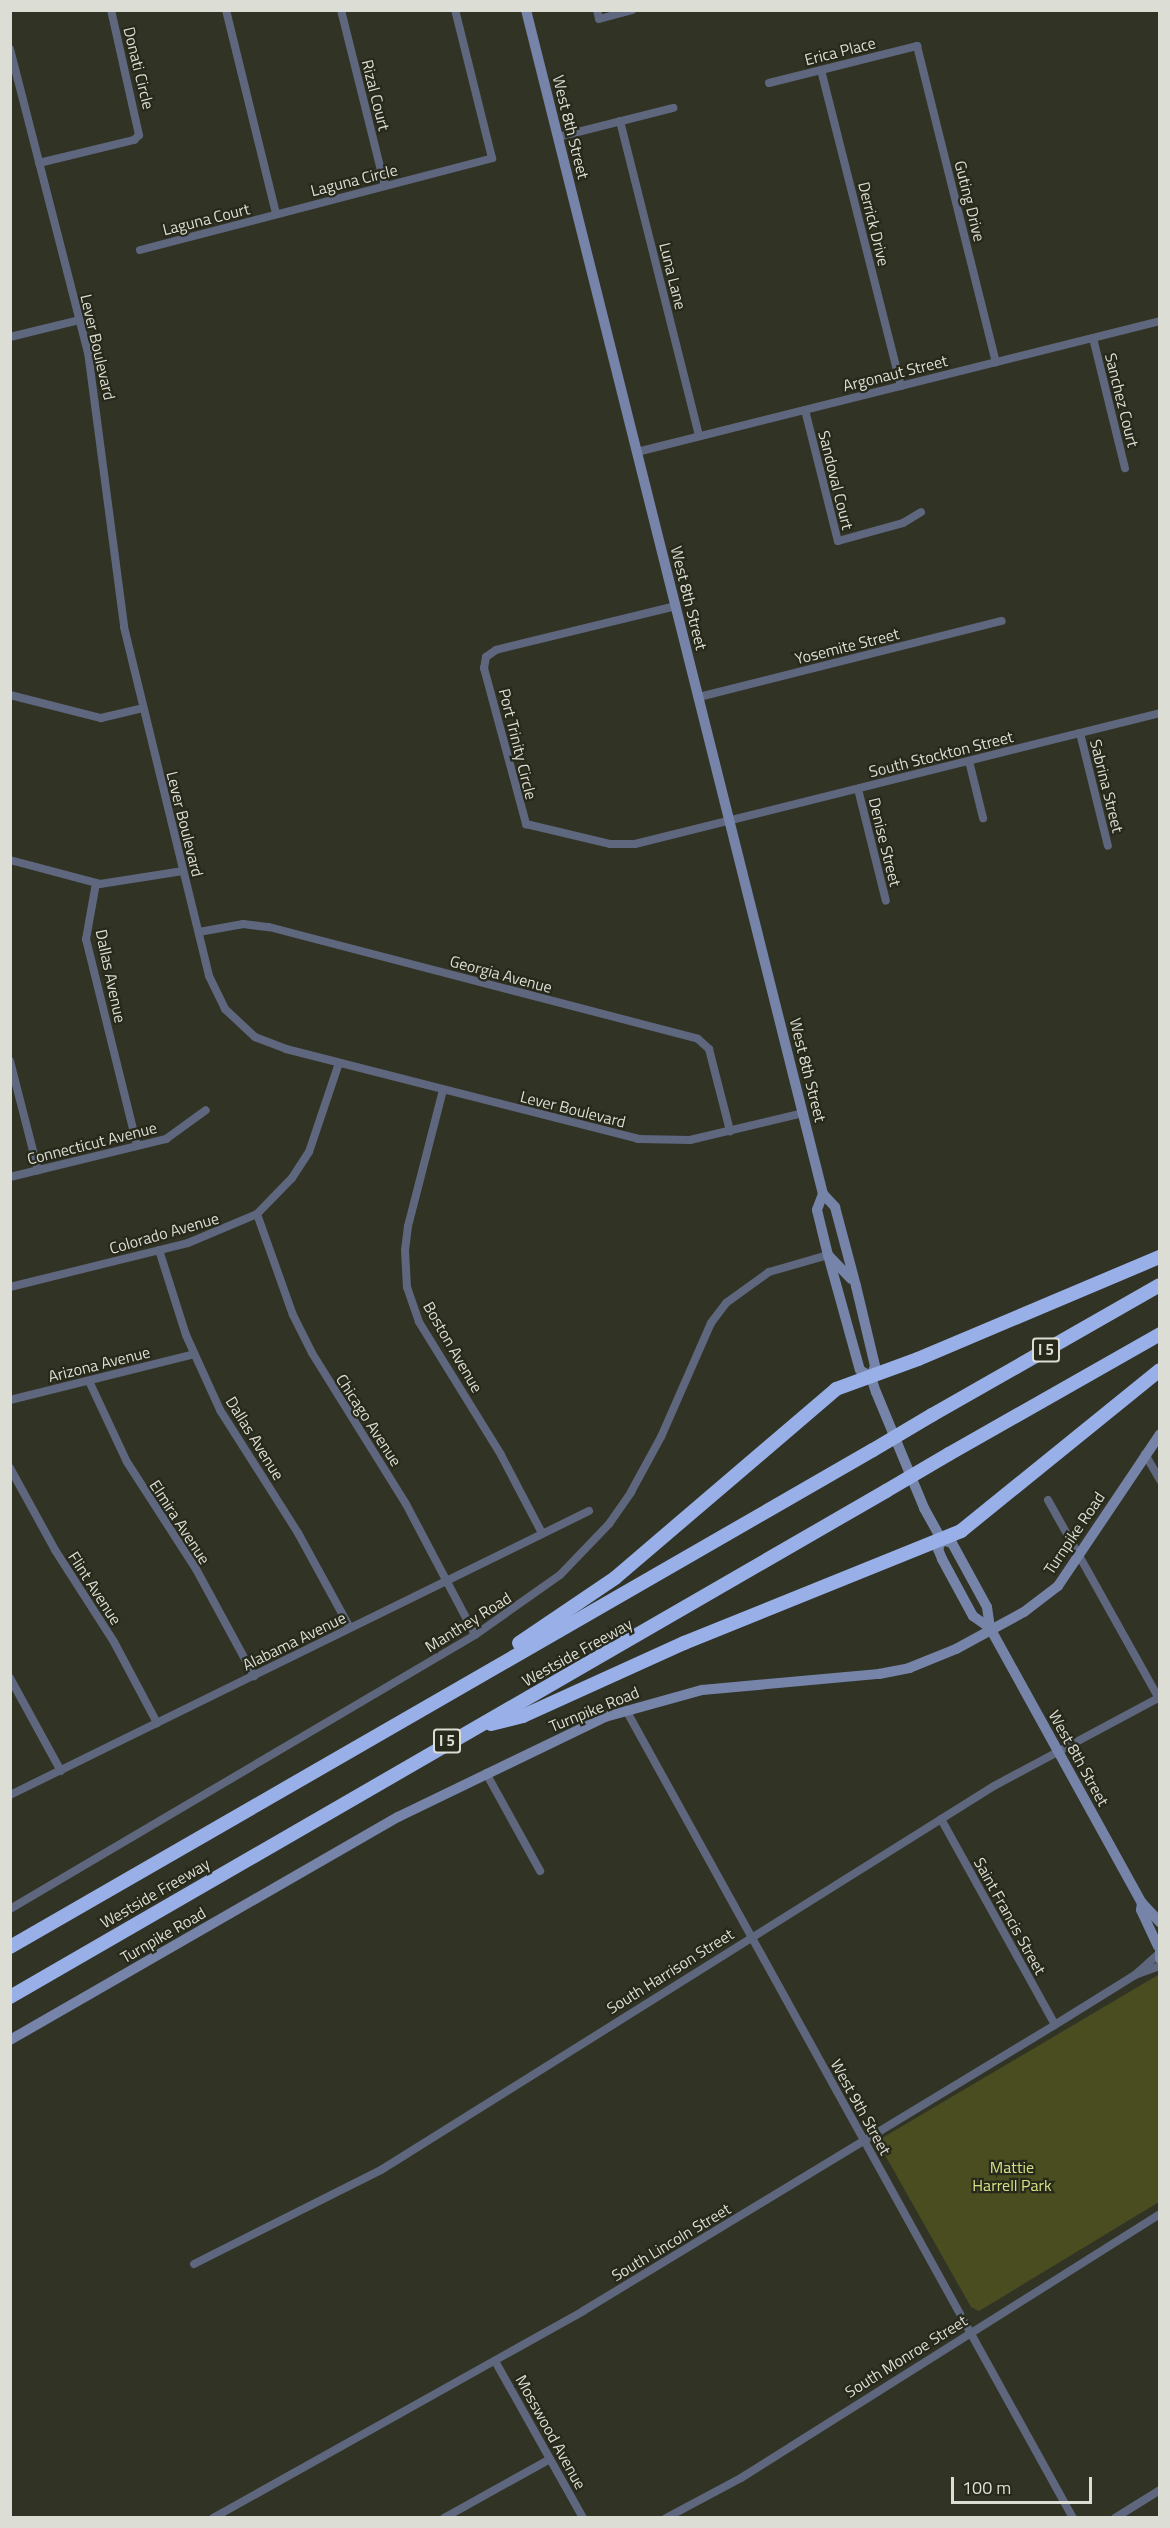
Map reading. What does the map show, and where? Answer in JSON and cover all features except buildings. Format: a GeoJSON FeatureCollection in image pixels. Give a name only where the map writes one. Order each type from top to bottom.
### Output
{"type":"FeatureCollection","features":[{"type":"Feature","properties":{"kind":"highway"},"geometry":{"type":"LineString","coordinates":[[452,1692],[615,1578],[818,1402],[836,1389],[871,1377],[888,1367],[918,1359],[1160,1257]]}},
{"type":"Feature","properties":{"kind":"highway","name":"Westside Freeway"},"geometry":{"type":"LineString","coordinates":[[10,1947],[1160,1285]]}},
{"type":"Feature","properties":{"kind":"highway","name":"Westside Freeway"},"geometry":{"type":"LineString","coordinates":[[10,1997],[468,1729],[564,1680],[949,1454],[1160,1334]]}},
{"type":"Feature","properties":{"kind":"highway"},"geometry":{"type":"LineString","coordinates":[[468,1729],[523,1716],[684,1643],[942,1540],[985,1513],[1160,1370]]}},
{"type":"Feature","properties":{"kind":"street","name":"Donati Circle"},"geometry":{"type":"LineString","coordinates":[[39,163],[134,140],[139,135],[111,10]]}},
{"type":"Feature","properties":{"kind":"street"},"geometry":{"type":"LineString","coordinates":[[226,10],[276,213]]}},
{"type":"Feature","properties":{"kind":"street","name":"Rizal Court"},"geometry":{"type":"LineString","coordinates":[[342,10],[385,186]]}},
{"type":"Feature","properties":{"kind":"street","name":"Laguna Circle"},"geometry":{"type":"LineString","coordinates":[[276,213],[492,158],[455,10]]}},
{"type":"Feature","properties":{"kind":"street","name":"West 8th Street"},"geometry":{"type":"LineString","coordinates":[[526,10],[823,1194],[835,1207],[856,1286],[875,1366],[871,1377]]}},
{"type":"Feature","properties":{"kind":"street"},"geometry":{"type":"LineString","coordinates":[[597,10],[599,19],[632,10]]}},
{"type":"Feature","properties":{"kind":"street","name":"Erica Place"},"geometry":{"type":"LineString","coordinates":[[769,82],[917,46]]}},
{"type":"Feature","properties":{"kind":"street","name":"Guting Drive"},"geometry":{"type":"LineString","coordinates":[[917,46],[996,362]]}},
{"type":"Feature","properties":{"kind":"street","name":"Lever Boulevard"},"geometry":{"type":"LineString","coordinates":[[10,49],[79,320],[98,409],[120,608],[143,708],[214,989],[238,1024],[269,1044],[638,1139],[690,1140],[803,1113]]}},
{"type":"Feature","properties":{"kind":"street","name":"Derrick Drive"},"geometry":{"type":"LineString","coordinates":[[821,70],[901,386]]}},
{"type":"Feature","properties":{"kind":"street"},"geometry":{"type":"LineString","coordinates":[[558,137],[672,108]]}},
{"type":"Feature","properties":{"kind":"street","name":"Luna Lane"},"geometry":{"type":"LineString","coordinates":[[620,121],[699,436]]}},
{"type":"Feature","properties":{"kind":"street","name":"Laguna Court"},"geometry":{"type":"LineString","coordinates":[[140,250],[276,213]]}},
{"type":"Feature","properties":{"kind":"street"},"geometry":{"type":"LineString","coordinates":[[10,337],[79,320]]}},
{"type":"Feature","properties":{"kind":"street","name":"Argonaut Street"},"geometry":{"type":"LineString","coordinates":[[637,452],[1160,321]]}},
{"type":"Feature","properties":{"kind":"street","name":"Sanchez Court"},"geometry":{"type":"LineString","coordinates":[[1093,338],[1125,468]]}},
{"type":"Feature","properties":{"kind":"street","name":"Sandoval Court"},"geometry":{"type":"LineString","coordinates":[[805,410],[838,541],[903,523],[921,512]]}},
{"type":"Feature","properties":{"kind":"street","name":"Port Trinity Circle"},"geometry":{"type":"LineString","coordinates":[[676,606],[496,650],[486,657],[484,668],[521,815],[533,828],[620,845],[730,821]]}},
{"type":"Feature","properties":{"kind":"street","name":"Yosemite Street"},"geometry":{"type":"LineString","coordinates":[[699,697],[1002,621]]}},
{"type":"Feature","properties":{"kind":"street"},"geometry":{"type":"LineString","coordinates":[[10,695],[101,718],[143,708]]}},
{"type":"Feature","properties":{"kind":"street","name":"South Stockton Street"},"geometry":{"type":"LineString","coordinates":[[730,821],[1160,713]]}},
{"type":"Feature","properties":{"kind":"street","name":"Sabrina Street"},"geometry":{"type":"LineString","coordinates":[[1080,733],[1108,846]]}},
{"type":"Feature","properties":{"kind":"street"},"geometry":{"type":"LineString","coordinates":[[969,761],[983,818]]}},
{"type":"Feature","properties":{"kind":"street","name":"Denise Street"},"geometry":{"type":"LineString","coordinates":[[858,789],[886,901]]}},
{"type":"Feature","properties":{"kind":"street"},"geometry":{"type":"LineString","coordinates":[[10,860],[96,883],[144,880],[183,871]]}},
{"type":"Feature","properties":{"kind":"street","name":"Dallas Avenue"},"geometry":{"type":"LineString","coordinates":[[96,883],[86,939],[137,1145]]}},
{"type":"Feature","properties":{"kind":"street","name":"Georgia Avenue"},"geometry":{"type":"LineString","coordinates":[[199,932],[243,924],[269,927],[698,1039],[709,1049],[729,1131]]}},
{"type":"Feature","properties":{"kind":"street"},"geometry":{"type":"LineString","coordinates":[[10,1060],[39,1170]]}},
{"type":"Feature","properties":{"kind":"street","name":"Colorado Avenue"},"geometry":{"type":"LineString","coordinates":[[10,1287],[213,1235],[257,1214],[292,1178],[309,1152],[339,1063]]}},
{"type":"Feature","properties":{"kind":"street","name":"Boston Avenue"},"geometry":{"type":"LineString","coordinates":[[443,1090],[408,1226],[405,1250],[407,1287],[422,1329],[495,1445],[542,1533]]}},
{"type":"Feature","properties":{"kind":"street","name":"Connecticut Avenue"},"geometry":{"type":"LineString","coordinates":[[10,1177],[171,1137],[206,1110]]}},
{"type":"Feature","properties":{"kind":"street","name":"West 8th Street"},"geometry":{"type":"LineString","coordinates":[[823,1194],[817,1210],[860,1370],[871,1377],[916,1491],[942,1540],[952,1544],[987,1607],[990,1628],[1142,1903],[1160,1922]]}},
{"type":"Feature","properties":{"kind":"street","name":"Chicago Avenue"},"geometry":{"type":"LineString","coordinates":[[257,1214],[287,1300],[312,1353],[406,1504],[475,1635]]}},
{"type":"Feature","properties":{"kind":"street"},"geometry":{"type":"LineString","coordinates":[[839,1221],[828,1256],[856,1286]]}},
{"type":"Feature","properties":{"kind":"street","name":"Dallas Avenue"},"geometry":{"type":"LineString","coordinates":[[159,1250],[194,1354],[220,1410],[298,1533],[350,1628]]}},
{"type":"Feature","properties":{"kind":"street","name":"Manthey Road"},"geometry":{"type":"LineString","coordinates":[[10,1909],[475,1635],[560,1575],[609,1524],[648,1464],[696,1353],[726,1303],[769,1272],[828,1256]]}},
{"type":"Feature","properties":{"kind":"street","name":"Arizona Avenue"},"geometry":{"type":"LineString","coordinates":[[10,1400],[194,1354]]}},
{"type":"Feature","properties":{"kind":"street","name":"Elmira Avenue"},"geometry":{"type":"LineString","coordinates":[[89,1381],[127,1462],[196,1569],[254,1676]]}},
{"type":"Feature","properties":{"kind":"street","name":"Turnpike Road"},"geometry":{"type":"LineString","coordinates":[[10,2040],[398,1817],[486,1773],[626,1710],[702,1690],[879,1674],[909,1668],[942,1656],[1042,1600],[1070,1572],[1160,1434]]}},
{"type":"Feature","properties":{"kind":"street"},"geometry":{"type":"LineString","coordinates":[[1145,1454],[1160,1480]]}},
{"type":"Feature","properties":{"kind":"street","name":"Flint Avenue"},"geometry":{"type":"LineString","coordinates":[[10,1468],[55,1550],[114,1642],[157,1723]]}},
{"type":"Feature","properties":{"kind":"street"},"geometry":{"type":"LineString","coordinates":[[1048,1500],[1159,1698]]}},
{"type":"Feature","properties":{"kind":"street","name":"Alabama Avenue"},"geometry":{"type":"LineString","coordinates":[[10,1795],[589,1511]]}},
{"type":"Feature","properties":{"kind":"street","name":"West 8th Street"},"geometry":{"type":"LineString","coordinates":[[942,1540],[938,1549],[972,1616],[990,1628]]}},
{"type":"Feature","properties":{"kind":"street"},"geometry":{"type":"LineString","coordinates":[[10,1678],[61,1771]]}},
{"type":"Feature","properties":{"kind":"street","name":"South Harrison Street"},"geometry":{"type":"LineString","coordinates":[[194,2264],[381,2170],[941,1819],[1058,1752],[1159,1698]]}},
{"type":"Feature","properties":{"kind":"street","name":"West 9th Street"},"geometry":{"type":"LineString","coordinates":[[626,1710],[1073,2517]]}},
{"type":"Feature","properties":{"kind":"street"},"geometry":{"type":"LineString","coordinates":[[486,1773],[540,1871]]}},
{"type":"Feature","properties":{"kind":"street","name":"Saint Francis Street"},"geometry":{"type":"LineString","coordinates":[[941,1819],[1055,2025]]}},
{"type":"Feature","properties":{"kind":"street","name":"West 8th Street"},"geometry":{"type":"LineString","coordinates":[[1142,1903],[1141,1911],[1159,1954]]}},
{"type":"Feature","properties":{"kind":"street","name":"South Lincoln Street"},"geometry":{"type":"LineString","coordinates":[[213,2517],[495,2361],[866,2142],[1135,1975],[1159,1954]]}},
{"type":"Feature","properties":{"kind":"street","name":"South Monroe Street"},"geometry":{"type":"LineString","coordinates":[[666,2517],[741,2478],[970,2331],[1160,2214]]}},
{"type":"Feature","properties":{"kind":"street","name":"Mosswood Avenue"},"geometry":{"type":"LineString","coordinates":[[495,2361],[583,2517]]}},
{"type":"Feature","properties":{"kind":"street"},"geometry":{"type":"LineString","coordinates":[[444,2517],[550,2459]]}},
{"type":"Feature","properties":{"kind":"street"},"geometry":{"type":"LineString","coordinates":[[1115,2517],[1160,2490]]}},
{"type":"Feature","properties":{"kind":"green space","name":"Mattie Harrell Park"},"geometry":{"type":"Polygon","coordinates":[[[1158,1975],[1159,2202],[979,2311],[971,2307],[877,2141],[1158,1975]]]}}]}
